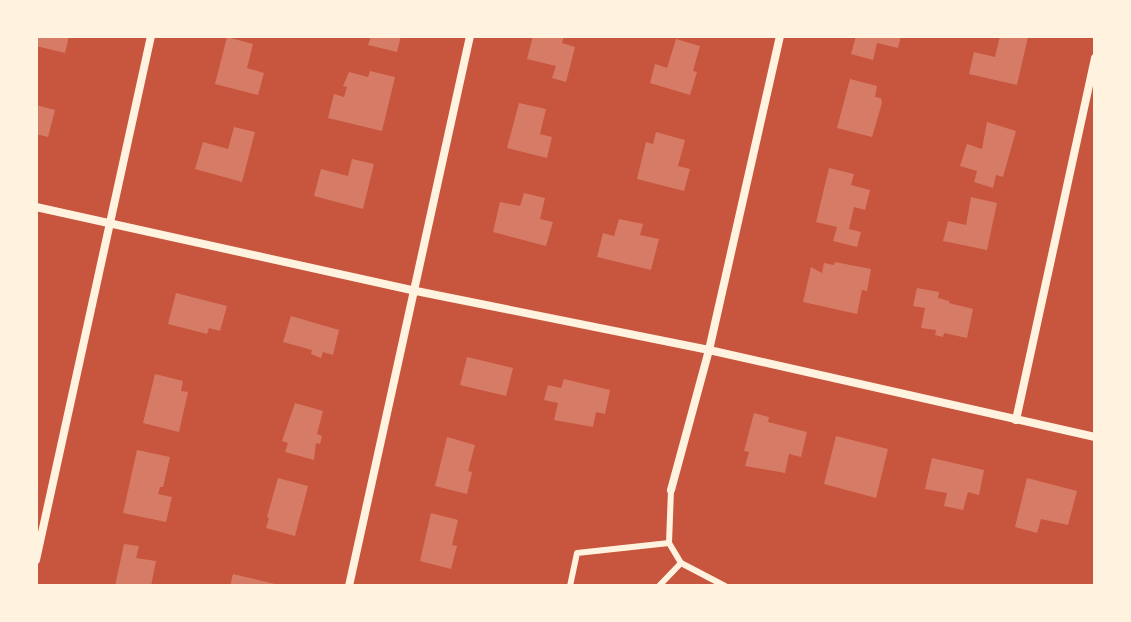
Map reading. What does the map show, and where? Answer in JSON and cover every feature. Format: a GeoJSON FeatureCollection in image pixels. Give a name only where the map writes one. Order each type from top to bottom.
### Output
{"type":"FeatureCollection","features":[{"type":"Feature","properties":{"kind":"street"},"geometry":{"type":"LineString","coordinates":[[36,560],[151,36]]}},
{"type":"Feature","properties":{"kind":"street"},"geometry":{"type":"LineString","coordinates":[[349,586],[470,36]]}},
{"type":"Feature","properties":{"kind":"street"},"geometry":{"type":"LineString","coordinates":[[671,490],[709,350],[780,36]]}},
{"type":"Feature","properties":{"kind":"street"},"geometry":{"type":"LineString","coordinates":[[1016,420],[1095,58]]}},
{"type":"Feature","properties":{"kind":"street"},"geometry":{"type":"LineString","coordinates":[[36,207],[416,291],[709,350],[1095,437]]}},
{"type":"Feature","properties":{"kind":"lane"},"geometry":{"type":"LineString","coordinates":[[671,490],[669,543],[681,563],[725,586]]}},
{"type":"Feature","properties":{"kind":"lane"},"geometry":{"type":"LineString","coordinates":[[570,586],[577,553],[669,543]]}},
{"type":"Feature","properties":{"kind":"lane"},"geometry":{"type":"LineString","coordinates":[[659,586],[681,563]]}},
{"type":"Feature","properties":{"kind":"building"},"geometry":{"type":"Polygon","coordinates":[[[36,36],[69,36],[65,53],[36,46],[36,36]]]}},
{"type":"Feature","properties":{"kind":"building"},"geometry":{"type":"Polygon","coordinates":[[[371,36],[401,36],[397,52],[368,45],[371,36]]]}},
{"type":"Feature","properties":{"kind":"building"},"geometry":{"type":"Polygon","coordinates":[[[533,36],[564,36],[562,43],[575,47],[566,82],[552,78],[556,66],[527,59],[533,36]]]}},
{"type":"Feature","properties":{"kind":"building"},"geometry":{"type":"Polygon","coordinates":[[[856,36],[901,36],[898,48],[877,43],[873,60],[851,54],[856,36]]]}},
{"type":"Feature","properties":{"kind":"building"},"geometry":{"type":"Polygon","coordinates":[[[1000,36],[1028,37],[1017,85],[969,74],[974,52],[995,57],[1000,36]]]}},
{"type":"Feature","properties":{"kind":"building"},"geometry":{"type":"Polygon","coordinates":[[[227,37],[253,44],[247,68],[264,73],[258,95],[215,84],[227,37]]]}},
{"type":"Feature","properties":{"kind":"building"},"geometry":{"type":"Polygon","coordinates":[[[676,39],[700,46],[690,95],[650,83],[655,64],[667,68],[676,39]]]}},
{"type":"Feature","properties":{"kind":"building"},"geometry":{"type":"Polygon","coordinates":[[[370,71],[395,77],[382,131],[328,118],[334,94],[344,97],[347,87],[343,86],[349,72],[368,77],[370,71]]]}},
{"type":"Feature","properties":{"kind":"building"},"geometry":{"type":"Polygon","coordinates":[[[850,79],[877,86],[875,97],[881,98],[882,103],[872,137],[837,128],[850,79]]]}},
{"type":"Feature","properties":{"kind":"building"},"geometry":{"type":"Polygon","coordinates":[[[519,103],[546,109],[540,134],[552,137],[547,158],[507,148],[519,103]]]}},
{"type":"Feature","properties":{"kind":"building"},"geometry":{"type":"Polygon","coordinates":[[[36,105],[55,110],[48,137],[36,134],[36,105]]]}},
{"type":"Feature","properties":{"kind":"building"},"geometry":{"type":"Polygon","coordinates":[[[987,122],[1016,131],[1003,177],[996,175],[993,188],[974,182],[977,171],[960,166],[967,144],[982,149],[987,122]]]}},
{"type":"Feature","properties":{"kind":"building"},"geometry":{"type":"Polygon","coordinates":[[[234,127],[255,132],[242,182],[195,169],[203,142],[228,149],[234,127]]]}},
{"type":"Feature","properties":{"kind":"building"},"geometry":{"type":"Polygon","coordinates":[[[656,132],[685,140],[678,166],[690,169],[684,191],[637,179],[646,142],[653,144],[656,132]]]}},
{"type":"Feature","properties":{"kind":"building"},"geometry":{"type":"Polygon","coordinates":[[[352,159],[374,164],[363,209],[314,196],[321,169],[348,176],[352,159]]]}},
{"type":"Feature","properties":{"kind":"building"},"geometry":{"type":"Polygon","coordinates":[[[829,168],[854,174],[851,185],[870,190],[865,210],[854,207],[849,229],[861,232],[857,247],[833,241],[837,227],[816,222],[829,168]]]}},
{"type":"Feature","properties":{"kind":"building"},"geometry":{"type":"Polygon","coordinates":[[[524,193],[545,198],[540,219],[553,222],[546,246],[493,232],[500,202],[520,206],[524,193]]]}},
{"type":"Feature","properties":{"kind":"building"},"geometry":{"type":"Polygon","coordinates":[[[971,197],[997,203],[987,250],[943,241],[948,221],[966,225],[971,197]]]}},
{"type":"Feature","properties":{"kind":"building"},"geometry":{"type":"Polygon","coordinates":[[[619,219],[643,224],[640,235],[659,239],[651,270],[597,257],[603,233],[614,236],[619,219]]]}},
{"type":"Feature","properties":{"kind":"building"},"geometry":{"type":"Polygon","coordinates":[[[835,262],[871,269],[867,291],[862,290],[857,314],[803,302],[811,267],[822,273],[824,263],[834,265],[835,262]]]}},
{"type":"Feature","properties":{"kind":"building"},"geometry":{"type":"Polygon","coordinates":[[[917,288],[939,292],[938,298],[973,309],[967,338],[944,333],[943,337],[935,335],[936,330],[921,328],[925,308],[913,306],[917,288]]]}},
{"type":"Feature","properties":{"kind":"building"},"geometry":{"type":"Polygon","coordinates":[[[176,293],[227,306],[220,331],[209,328],[207,334],[168,324],[176,293]]]}},
{"type":"Feature","properties":{"kind":"building"},"geometry":{"type":"Polygon","coordinates":[[[291,316],[339,330],[333,355],[323,352],[321,358],[311,354],[312,350],[283,342],[291,316]]]}},
{"type":"Feature","properties":{"kind":"building"},"geometry":{"type":"Polygon","coordinates":[[[467,357],[513,368],[506,396],[460,385],[467,357]]]}},
{"type":"Feature","properties":{"kind":"building"},"geometry":{"type":"Polygon","coordinates":[[[155,374],[183,381],[181,391],[188,392],[179,432],[143,423],[155,374]]]}},
{"type":"Feature","properties":{"kind":"building"},"geometry":{"type":"Polygon","coordinates":[[[564,379],[610,390],[605,414],[596,412],[593,427],[554,420],[558,403],[544,400],[548,385],[561,388],[564,379]]]}},
{"type":"Feature","properties":{"kind":"building"},"geometry":{"type":"Polygon","coordinates":[[[295,403],[323,411],[317,434],[322,436],[320,444],[316,443],[314,460],[285,452],[288,443],[282,441],[295,403]]]}},
{"type":"Feature","properties":{"kind":"building"},"geometry":{"type":"Polygon","coordinates":[[[754,413],[769,417],[768,422],[807,432],[801,457],[789,454],[785,473],[745,466],[749,452],[744,451],[754,413]]]}},
{"type":"Feature","properties":{"kind":"building"},"geometry":{"type":"Polygon","coordinates":[[[836,436],[888,449],[876,498],[824,484],[836,436]]]}},
{"type":"Feature","properties":{"kind":"building"},"geometry":{"type":"Polygon","coordinates":[[[447,437],[475,445],[468,471],[472,472],[467,494],[435,486],[447,437]]]}},
{"type":"Feature","properties":{"kind":"building"},"geometry":{"type":"Polygon","coordinates":[[[137,450],[170,457],[163,487],[160,487],[158,494],[172,497],[166,522],[123,513],[137,450]]]}},
{"type":"Feature","properties":{"kind":"building"},"geometry":{"type":"Polygon","coordinates":[[[932,458],[984,470],[979,495],[968,492],[963,510],[944,506],[947,493],[925,489],[932,458]]]}},
{"type":"Feature","properties":{"kind":"building"},"geometry":{"type":"Polygon","coordinates":[[[278,478],[308,486],[295,536],[266,528],[278,478]]]}},
{"type":"Feature","properties":{"kind":"building"},"geometry":{"type":"Polygon","coordinates":[[[1027,478],[1077,491],[1068,525],[1041,519],[1037,533],[1015,527],[1027,478]]]}},
{"type":"Feature","properties":{"kind":"building"},"geometry":{"type":"Polygon","coordinates":[[[431,513],[458,520],[452,545],[457,546],[451,569],[420,561],[431,513]]]}},
{"type":"Feature","properties":{"kind":"building"},"geometry":{"type":"Polygon","coordinates":[[[124,544],[139,546],[136,558],[156,561],[151,586],[115,586],[124,544]]]}},
{"type":"Feature","properties":{"kind":"building"},"geometry":{"type":"Polygon","coordinates":[[[233,574],[279,585],[279,586],[230,586],[233,574]]]}}]}
